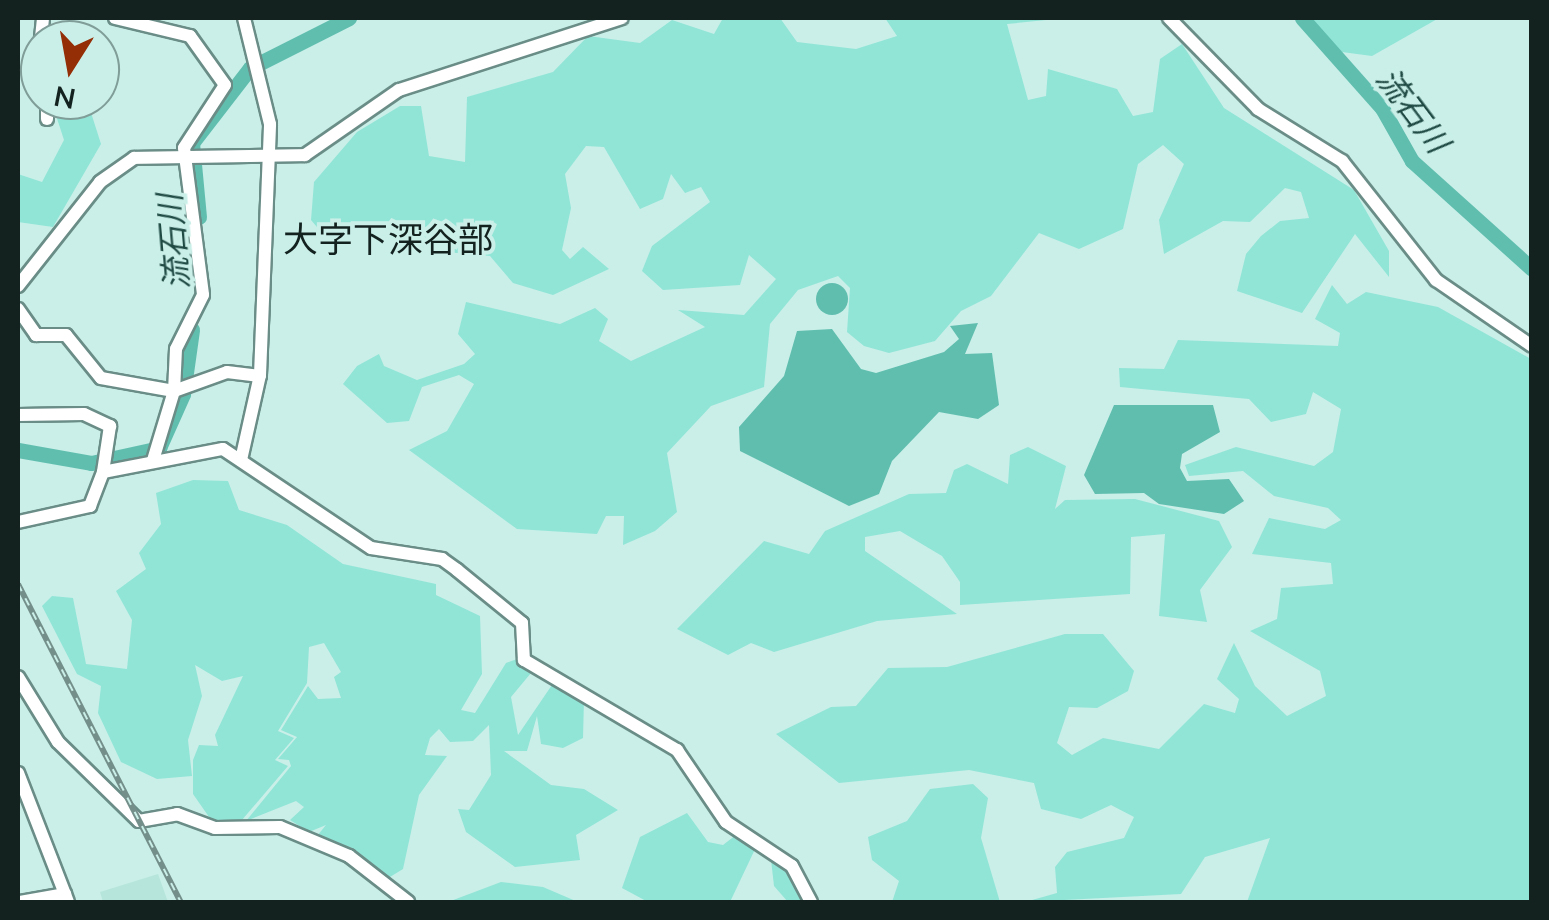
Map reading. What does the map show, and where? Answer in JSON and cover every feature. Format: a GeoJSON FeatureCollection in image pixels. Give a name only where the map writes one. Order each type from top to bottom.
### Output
{"type":"FeatureCollection","features":[{"type":"Feature","properties":{"kind":"street"},"geometry":{"type":"LineString","coordinates":[[115,18],[190,36],[225,85],[184,148],[192,164],[203,295],[176,349],[180,389],[152,453]]}},
{"type":"Feature","properties":{"kind":"street"},"geometry":{"type":"LineString","coordinates":[[241,460],[260,376],[267,159],[257,62],[244,18]]}},
{"type":"Feature","properties":{"kind":"street"},"geometry":{"type":"LineString","coordinates":[[18,286],[115,170],[134,158],[192,164],[267,159],[313,151],[399,90],[622,18]]}},
{"type":"Feature","properties":{"kind":"street"},"geometry":{"type":"LineString","coordinates":[[1169,18],[1258,110],[1342,161],[1436,280],[1532,346]]}},
{"type":"Feature","properties":{"kind":"street"},"geometry":{"type":"LineString","coordinates":[[18,309],[36,334],[66,335],[101,378],[180,389],[226,372],[260,376]]}},
{"type":"Feature","properties":{"kind":"street"},"geometry":{"type":"LineString","coordinates":[[18,415],[84,414],[110,426],[104,465],[90,506],[18,522]]}},
{"type":"Feature","properties":{"kind":"street"},"geometry":{"type":"LineString","coordinates":[[104,465],[152,453],[205,447],[241,460],[372,548],[442,559],[522,623],[524,660],[676,750],[726,822],[792,866],[811,902]]}},
{"type":"Feature","properties":{"kind":"street"},"geometry":{"type":"LineString","coordinates":[[18,677],[58,742],[139,820],[177,814],[215,828],[280,827],[349,856],[408,902]]}},
{"type":"Feature","properties":{"kind":"street"},"geometry":{"type":"LineString","coordinates":[[18,773],[67,898],[20,902]]}},
{"type":"Feature","properties":{"kind":"shaded area"},"geometry":{"type":"Polygon","coordinates":[[[723,18],[780,18],[797,42],[856,49],[897,36],[885,18],[1066,18],[1007,24],[1028,100],[1046,96],[1048,69],[1117,89],[1133,116],[1153,112],[1160,59],[1182,44],[1224,108],[1354,190],[1389,251],[1389,277],[1355,234],[1302,313],[1237,291],[1246,254],[1261,236],[1280,221],[1309,218],[1301,192],[1285,188],[1250,222],[1223,221],[1164,254],[1159,220],[1184,164],[1163,145],[1138,164],[1123,229],[1079,249],[1039,233],[991,296],[961,311],[935,341],[889,353],[864,346],[847,332],[850,288],[838,276],[798,290],[770,324],[764,387],[711,406],[667,453],[677,512],[655,531],[623,545],[624,516],[606,516],[597,534],[517,529],[409,450],[447,431],[474,384],[459,375],[422,387],[409,421],[387,423],[343,384],[357,366],[379,354],[384,366],[417,380],[464,364],[475,354],[458,334],[466,302],[560,324],[595,308],[608,319],[599,341],[631,361],[705,327],[678,310],[744,315],[776,279],[749,255],[740,285],[663,290],[642,271],[652,246],[710,202],[701,187],[685,193],[671,174],[663,199],[640,209],[604,147],[586,146],[565,174],[571,208],[562,250],[570,259],[583,247],[609,269],[553,295],[513,283],[490,256],[424,250],[393,225],[322,233],[311,220],[314,182],[357,132],[400,106],[421,106],[429,156],[465,162],[467,97],[553,72],[588,36],[640,43],[672,20],[714,34],[723,18]]]}},
{"type":"Feature","properties":{"kind":"shaded area"},"geometry":{"type":"Polygon","coordinates":[[[1302,18],[1439,18],[1372,56],[1342,52],[1302,18]]]}},
{"type":"Feature","properties":{"kind":"shaded area"},"geometry":{"type":"Polygon","coordinates":[[[58,120],[93,120],[101,144],[53,227],[18,222],[18,174],[42,182],[64,140],[58,120]]]}},
{"type":"Feature","properties":{"kind":"shaded area"},"geometry":{"type":"Polygon","coordinates":[[[832,283],[843,288],[848,299],[843,310],[832,315],[821,310],[816,299],[821,288],[832,283]]]}},
{"type":"Feature","properties":{"kind":"shaded area"},"geometry":{"type":"Polygon","coordinates":[[[1332,285],[1347,304],[1366,292],[1438,307],[1531,359],[1531,902],[1247,902],[1270,838],[1205,857],[1181,894],[1025,902],[1057,893],[1055,867],[1067,852],[1124,838],[1134,817],[1111,805],[1081,819],[1041,809],[1034,783],[969,770],[839,783],[776,734],[831,707],[856,706],[888,668],[947,667],[1065,634],[1103,634],[1134,671],[1128,691],[1097,708],[1069,707],[1057,743],[1072,755],[1103,738],[1159,749],[1204,704],[1235,713],[1239,699],[1217,679],[1234,643],[1255,686],[1287,716],[1326,696],[1320,671],[1250,631],[1277,619],[1281,588],[1333,584],[1331,563],[1252,554],[1269,518],[1325,529],[1341,520],[1328,508],[1274,496],[1243,471],[1189,476],[1185,465],[1236,447],[1314,466],[1333,452],[1341,409],[1313,392],[1306,414],[1271,422],[1249,399],[1120,387],[1119,368],[1164,369],[1178,340],[1338,346],[1340,333],[1315,319],[1332,285]]]}},
{"type":"Feature","properties":{"kind":"shaded area"},"geometry":{"type":"Polygon","coordinates":[[[978,323],[965,354],[992,353],[999,405],[978,419],[939,412],[892,461],[879,494],[849,506],[740,451],[739,427],[784,376],[797,331],[832,329],[861,369],[876,373],[944,352],[959,339],[950,326],[978,323]]]}},
{"type":"Feature","properties":{"kind":"shaded area"},"geometry":{"type":"Polygon","coordinates":[[[1114,405],[1213,405],[1220,432],[1182,454],[1180,468],[1187,481],[1229,479],[1244,501],[1224,514],[1159,504],[1144,493],[1095,494],[1084,475],[1114,405]]]}},
{"type":"Feature","properties":{"kind":"shaded area"},"geometry":{"type":"Polygon","coordinates":[[[1028,447],[1066,466],[1055,509],[1065,500],[1135,499],[1219,521],[1232,547],[1200,590],[1207,622],[1159,616],[1165,534],[1131,537],[1130,594],[960,605],[960,582],[942,556],[900,531],[865,537],[865,551],[957,614],[877,621],[774,652],[751,643],[728,655],[677,629],[764,541],[809,554],[825,531],[909,494],[946,493],[954,470],[967,464],[1008,484],[1010,455],[1028,447]]]}},
{"type":"Feature","properties":{"kind":"shaded area"},"geometry":{"type":"Polygon","coordinates":[[[193,480],[228,481],[239,510],[287,525],[343,564],[436,584],[436,595],[480,616],[482,674],[461,710],[475,713],[506,663],[520,658],[531,673],[511,697],[518,735],[556,679],[584,700],[583,738],[563,748],[541,744],[537,716],[527,751],[504,751],[551,785],[584,789],[618,810],[576,835],[580,860],[515,867],[466,832],[458,809],[469,810],[491,775],[489,725],[473,741],[450,742],[439,729],[430,738],[425,755],[447,756],[419,795],[403,869],[385,880],[317,836],[326,825],[309,832],[290,820],[304,807],[296,801],[246,821],[291,766],[289,760],[278,759],[297,737],[281,730],[308,686],[318,699],[341,698],[334,677],[341,672],[324,643],[309,647],[307,683],[278,731],[294,738],[275,760],[288,766],[242,820],[216,827],[193,794],[193,760],[199,745],[218,746],[215,735],[243,676],[222,681],[195,665],[202,696],[188,740],[192,776],[157,779],[121,762],[98,713],[101,686],[77,674],[42,606],[52,596],[73,598],[86,664],[127,669],[132,620],[116,591],[146,569],[139,553],[161,524],[156,493],[193,480]]]}},
{"type":"Feature","properties":{"kind":"shaded area"},"geometry":{"type":"Polygon","coordinates":[[[973,784],[988,798],[981,838],[1000,902],[892,902],[899,881],[872,860],[868,837],[907,821],[930,789],[973,784]]]}},
{"type":"Feature","properties":{"kind":"shaded area"},"geometry":{"type":"Polygon","coordinates":[[[687,813],[708,842],[723,845],[741,831],[757,845],[730,902],[648,902],[622,888],[640,837],[687,813]]]}},
{"type":"Feature","properties":{"kind":"shaded area"},"geometry":{"type":"Polygon","coordinates":[[[770,851],[795,875],[803,902],[788,902],[774,886],[770,851]]]}},
{"type":"Feature","properties":{"kind":"shaded area"},"geometry":{"type":"Polygon","coordinates":[[[158,874],[168,902],[103,902],[100,892],[158,874]]]}},
{"type":"Feature","properties":{"kind":"shaded area"},"geometry":{"type":"Polygon","coordinates":[[[501,882],[543,887],[578,902],[448,902],[501,882]]]}},
{"type":"Feature","properties":{"kind":"waterway","name":"流石川"},"geometry":{"type":"LineString","coordinates":[[199,217],[192,143],[250,68],[349,18]]}},
{"type":"Feature","properties":{"kind":"waterway","name":"流石川"},"geometry":{"type":"LineString","coordinates":[[1302,18],[1382,108],[1412,161],[1532,269]]}},
{"type":"Feature","properties":{"kind":"waterway","name":"流石川"},"geometry":{"type":"LineString","coordinates":[[18,450],[91,463],[159,448],[183,394],[192,330]]}},
{"type":"Feature","properties":{"kind":"railway"},"geometry":{"type":"LineString","coordinates":[[18,584],[181,902]]}},
{"type":"Feature","properties":{"kind":"district","name":"大字下深谷部"},"geometry":{"type":"Point","coordinates":[388,239]}}]}
